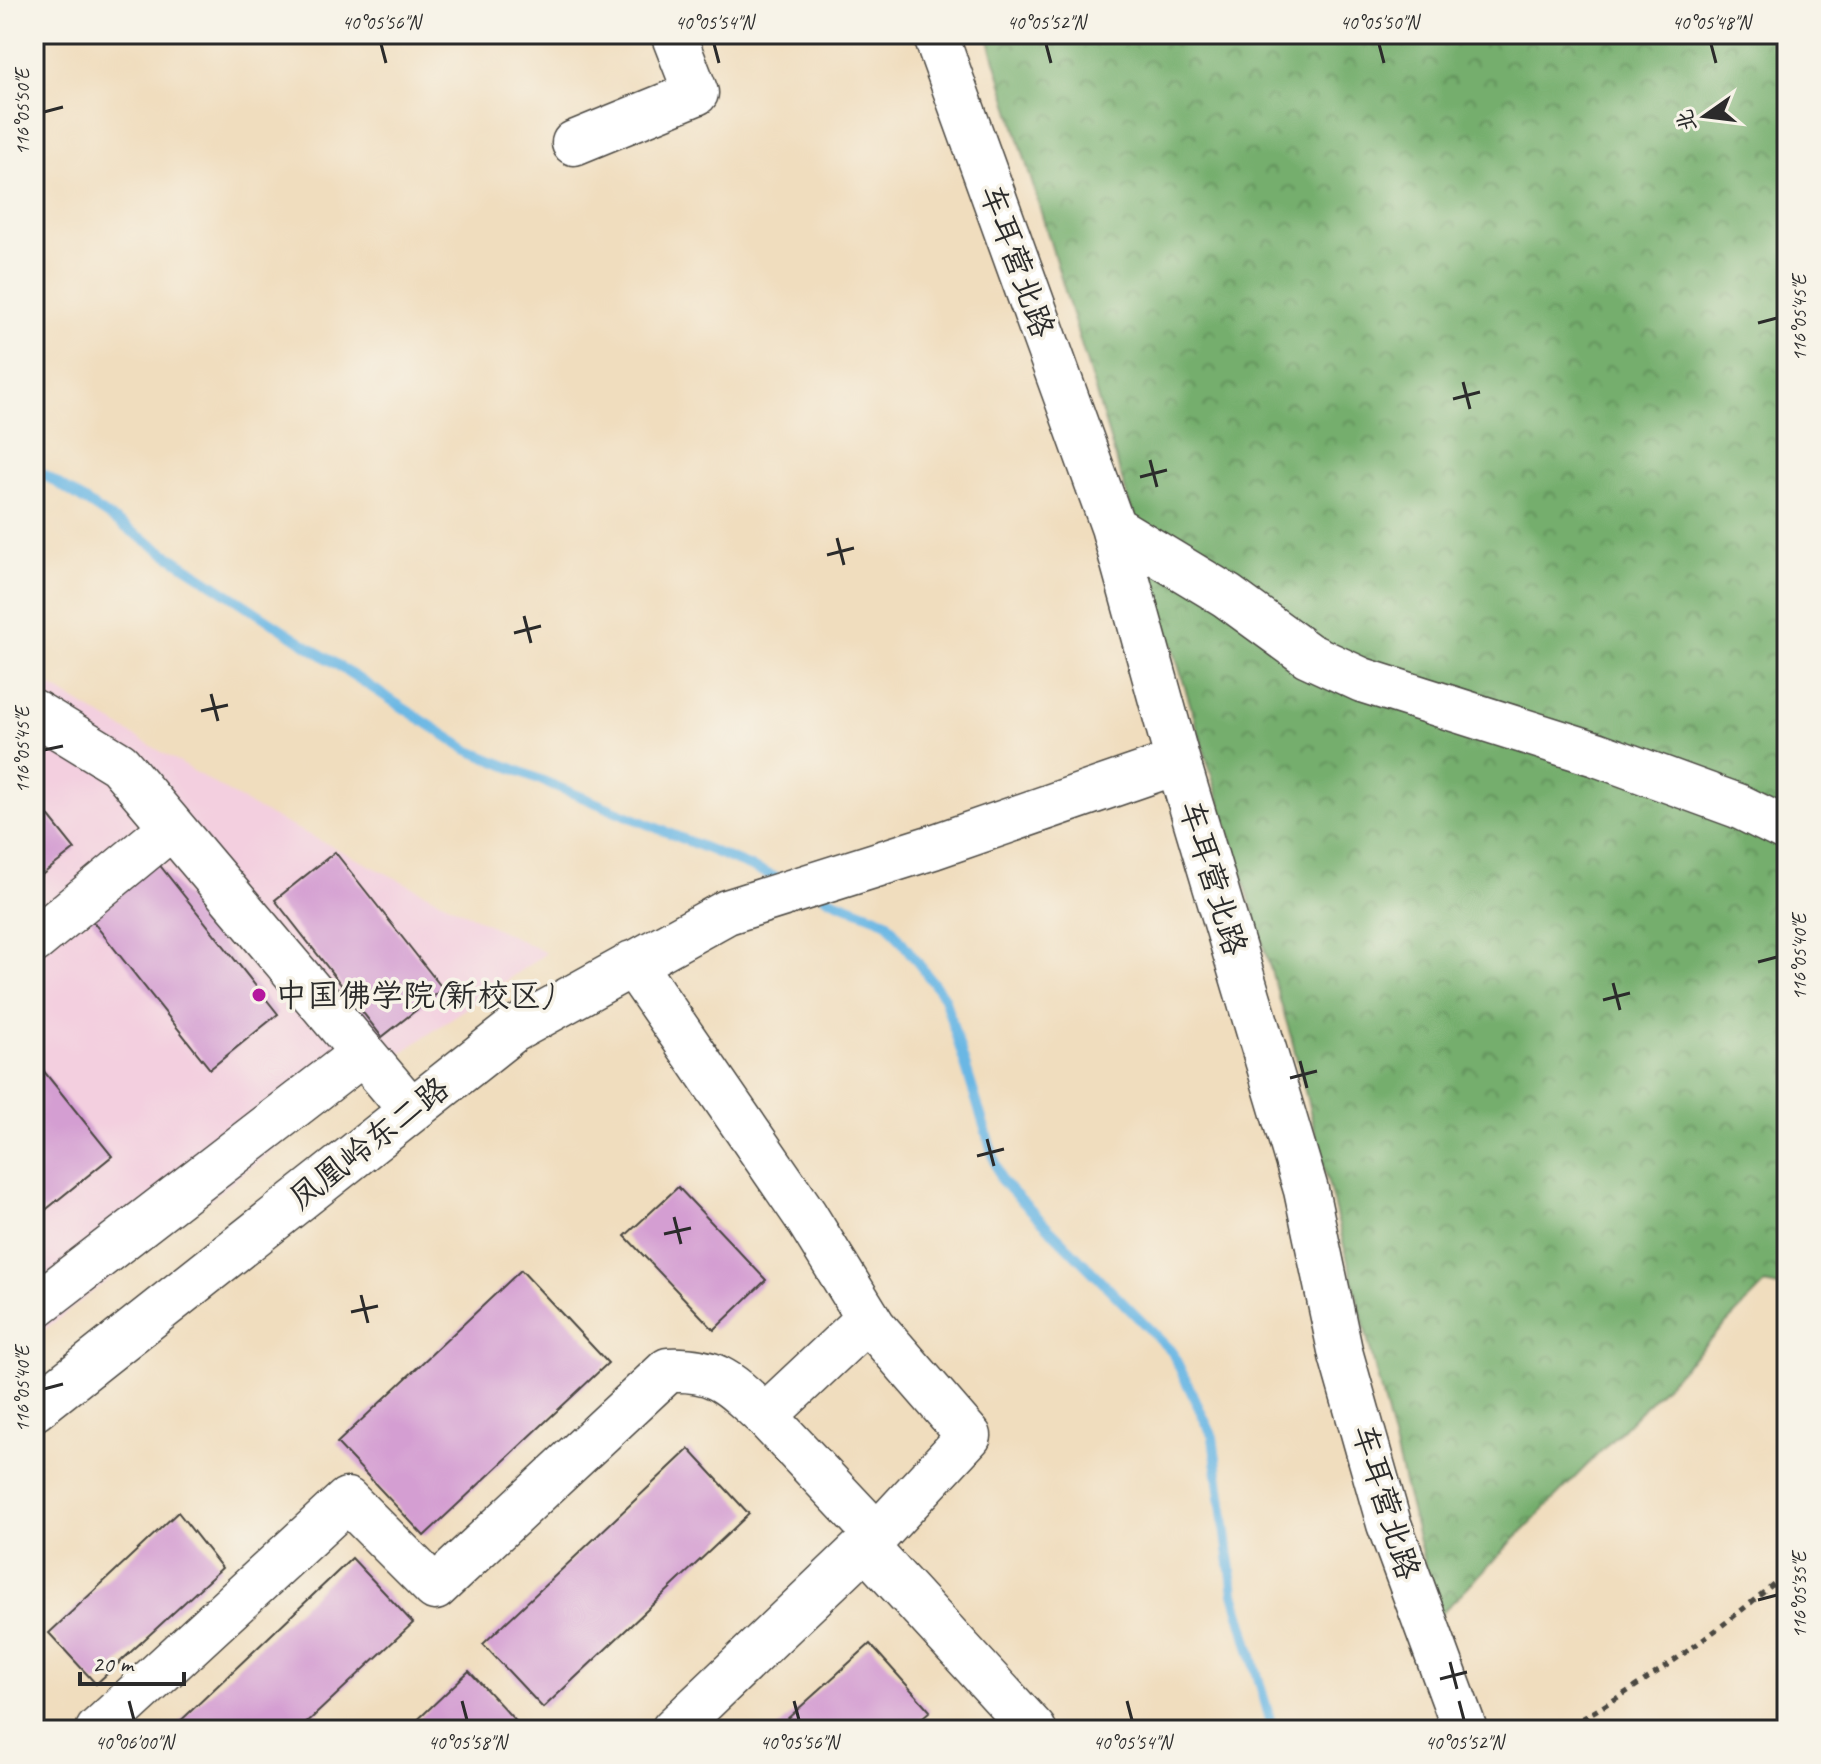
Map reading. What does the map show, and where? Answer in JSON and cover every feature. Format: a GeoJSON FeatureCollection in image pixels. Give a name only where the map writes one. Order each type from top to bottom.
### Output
{"type":"FeatureCollection","features":[{"type":"Feature","properties":{"kind":"street"},"geometry":{"type":"LineString","coordinates":[[574,143],[696,93],[673,34]]}},
{"type":"Feature","properties":{"kind":"street","name":"车耳营北路"},"geometry":{"type":"LineString","coordinates":[[935,34],[1113,527],[1178,762],[1306,1190],[1341,1355],[1389,1524],[1465,1730]]}},
{"type":"Feature","properties":{"kind":"street"},"geometry":{"type":"LineString","coordinates":[[1113,527],[1227,596],[1308,655],[1348,674],[1596,754],[1738,806],[1787,830]]}},
{"type":"Feature","properties":{"kind":"street"},"geometry":{"type":"LineString","coordinates":[[34,712],[119,764],[411,1110]]}},
{"type":"Feature","properties":{"kind":"street","name":"凤凰岭东二路"},"geometry":{"type":"LineString","coordinates":[[34,1409],[512,1031],[632,963],[727,912],[933,847],[1178,762]]}},
{"type":"Feature","properties":{"kind":"street"},"geometry":{"type":"LineString","coordinates":[[34,941],[172,827]]}},
{"type":"Feature","properties":{"kind":"street"},"geometry":{"type":"LineString","coordinates":[[632,963],[805,1215],[868,1319],[969,1436],[866,1547],[1034,1730]]}},
{"type":"Feature","properties":{"kind":"street"},"geometry":{"type":"LineString","coordinates":[[34,1307],[363,1053]]}},
{"type":"Feature","properties":{"kind":"street"},"geometry":{"type":"LineString","coordinates":[[765,1416],[868,1319]]}},
{"type":"Feature","properties":{"kind":"street"},"geometry":{"type":"LineString","coordinates":[[98,1730],[347,1500],[435,1588],[668,1370],[695,1369],[723,1378],[765,1416],[877,1535]]}},
{"type":"Feature","properties":{"kind":"street"},"geometry":{"type":"LineString","coordinates":[[673,1730],[877,1535]]}},
{"type":"Feature","properties":{"kind":"path"},"geometry":{"type":"LineString","coordinates":[[1561,1730],[1592,1714],[1750,1605],[1787,1572]]}},
{"type":"Feature","properties":{"kind":"shaded area","name":"中国佛学院(新校区)"},"geometry":{"type":"Polygon","coordinates":[[[34,676],[257,809],[546,953],[361,1081],[34,1338],[34,676]]]}},
{"type":"Feature","properties":{"kind":"green space"},"geometry":{"type":"Polygon","coordinates":[[[987,34],[1787,34],[1787,1289],[1765,1284],[1438,1617],[1292,1040],[987,34]]]}},
{"type":"Feature","properties":{"kind":"building"},"geometry":{"type":"Polygon","coordinates":[[[34,798],[75,849],[34,881],[34,798]]]}},
{"type":"Feature","properties":{"kind":"building"},"geometry":{"type":"Polygon","coordinates":[[[335,852],[443,989],[382,1037],[275,900],[335,852]]]}},
{"type":"Feature","properties":{"kind":"building"},"geometry":{"type":"Polygon","coordinates":[[[154,858],[278,1014],[210,1069],[86,913],[154,858]]]}},
{"type":"Feature","properties":{"kind":"building"},"geometry":{"type":"Polygon","coordinates":[[[34,1059],[112,1156],[43,1212],[34,1200],[34,1059]]]}},
{"type":"Feature","properties":{"kind":"building"},"geometry":{"type":"Polygon","coordinates":[[[678,1187],[766,1280],[714,1330],[625,1236],[678,1187]]]}},
{"type":"Feature","properties":{"kind":"building"},"geometry":{"type":"Polygon","coordinates":[[[521,1270],[608,1363],[424,1536],[337,1443],[521,1270]]]}},
{"type":"Feature","properties":{"kind":"building"},"geometry":{"type":"Polygon","coordinates":[[[689,1449],[749,1514],[543,1708],[483,1644],[689,1449]]]}},
{"type":"Feature","properties":{"kind":"building"},"geometry":{"type":"Polygon","coordinates":[[[178,1512],[222,1568],[96,1684],[49,1633],[178,1512]]]}},
{"type":"Feature","properties":{"kind":"building"},"geometry":{"type":"Polygon","coordinates":[[[352,1558],[413,1623],[299,1730],[171,1730],[352,1558]]]}},
{"type":"Feature","properties":{"kind":"building"},"geometry":{"type":"Polygon","coordinates":[[[870,1644],[930,1711],[908,1730],[775,1730],[870,1644]]]}},
{"type":"Feature","properties":{"kind":"building"},"geometry":{"type":"Polygon","coordinates":[[[469,1671],[524,1730],[407,1730],[469,1671]]]}},
{"type":"Feature","properties":{"kind":"waterway"},"geometry":{"type":"LineString","coordinates":[[34,468],[468,750],[780,879]]}},
{"type":"Feature","properties":{"kind":"waterway"},"geometry":{"type":"LineString","coordinates":[[825,897],[886,921],[944,997],[1001,1180],[1172,1352],[1213,1437],[1234,1593],[1273,1730]]}},
{"type":"Feature","properties":{"kind":"place","name":"中国佛学院(新校区)"},"geometry":{"type":"Point","coordinates":[259,995]}}]}
